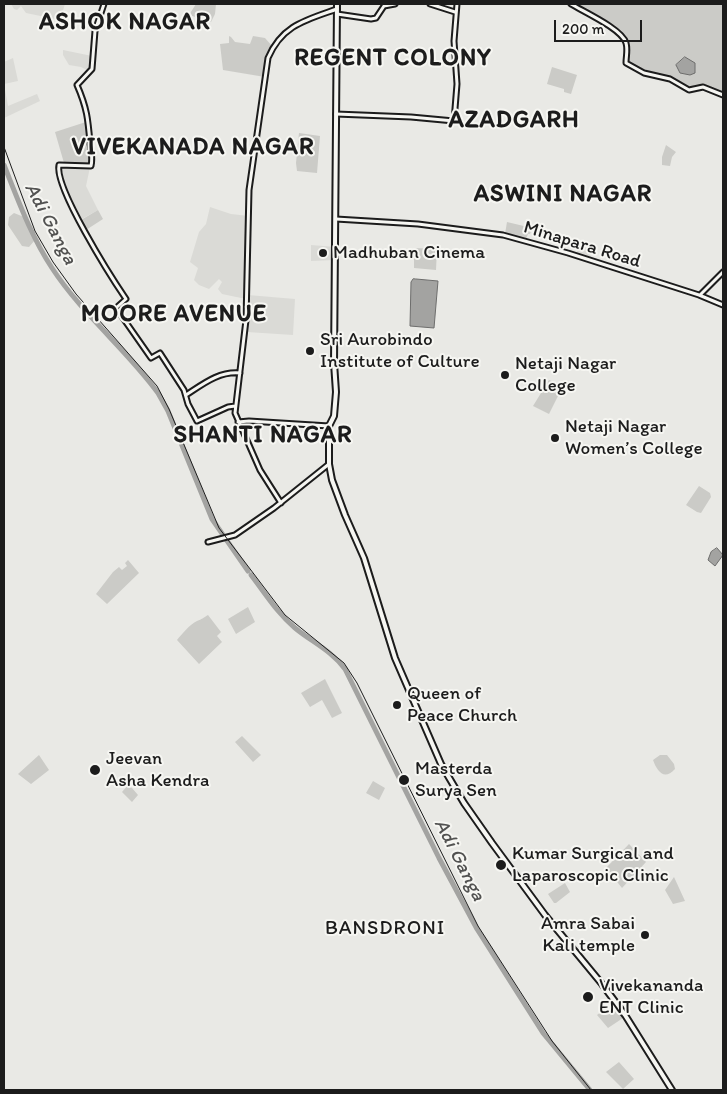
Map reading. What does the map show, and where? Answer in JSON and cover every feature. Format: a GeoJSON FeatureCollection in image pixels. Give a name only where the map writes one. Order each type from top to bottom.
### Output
{"type":"FeatureCollection","features":[{"type":"Feature","properties":{"kind":"main road"},"geometry":{"type":"LineString","coordinates":[[337,4],[334,363],[336,383],[334,416],[329,426],[329,464],[332,480],[344,515],[364,558],[395,658],[441,764],[464,803],[492,843],[545,914],[625,1015],[672,1090]]}},
{"type":"Feature","properties":{"kind":"street"},"geometry":{"type":"LineString","coordinates":[[104,4],[93,42],[92,68],[77,85],[85,103],[89,122],[91,166],[59,165],[60,182],[95,250],[126,299],[116,308],[151,358],[160,353],[186,395],[188,404],[197,421],[228,407],[235,406]]}},
{"type":"Feature","properties":{"kind":"street"},"geometry":{"type":"LineString","coordinates":[[281,503],[260,470],[235,413],[246,320],[249,190],[268,58],[273,46],[295,25],[302,21],[337,12],[371,19],[376,18],[384,6],[395,4]]}},
{"type":"Feature","properties":{"kind":"street"},"geometry":{"type":"LineString","coordinates":[[430,4],[456,12]]}},
{"type":"Feature","properties":{"kind":"street"},"geometry":{"type":"LineString","coordinates":[[335,114],[411,116],[454,121],[457,84],[454,41],[456,4]]}},
{"type":"Feature","properties":{"kind":"street"},"geometry":{"type":"LineString","coordinates":[[571,4],[614,29],[625,40],[628,49],[626,63],[632,67],[651,76],[670,79],[689,90],[703,87],[723,95]]}},
{"type":"Feature","properties":{"kind":"street","name":"Minapara Road"},"geometry":{"type":"LineString","coordinates":[[336,221],[418,224],[503,235],[565,252],[723,304]]}},
{"type":"Feature","properties":{"kind":"street"},"geometry":{"type":"LineString","coordinates":[[699,295],[723,272]]}},
{"type":"Feature","properties":{"kind":"street"},"geometry":{"type":"LineString","coordinates":[[186,395],[207,381],[224,374],[229,372],[240,373]]}},
{"type":"Feature","properties":{"kind":"street"},"geometry":{"type":"LineString","coordinates":[[238,422],[250,421],[329,426]]}},
{"type":"Feature","properties":{"kind":"street"},"geometry":{"type":"LineString","coordinates":[[208,542],[234,535],[281,503],[329,464]]}},
{"type":"Feature","properties":{"kind":"shaded area"},"geometry":{"type":"Polygon","coordinates":[[[11,4],[65,4],[60,20],[26,13],[21,6],[17,10],[11,4]]]}},
{"type":"Feature","properties":{"kind":"shaded area"},"geometry":{"type":"Polygon","coordinates":[[[196,4],[216,4],[215,14],[211,22],[189,15],[196,4]]]}},
{"type":"Feature","properties":{"kind":"shaded area"},"geometry":{"type":"Polygon","coordinates":[[[572,4],[723,4],[723,95],[706,89],[689,89],[672,79],[648,75],[625,64],[627,45],[615,30],[572,4]]]}},
{"type":"Feature","properties":{"kind":"shaded area"},"geometry":{"type":"Polygon","coordinates":[[[229,36],[235,42],[250,44],[253,36],[265,38],[272,46],[267,58],[265,77],[223,70],[220,44],[229,43],[229,36]]]}},
{"type":"Feature","properties":{"kind":"shaded area"},"geometry":{"type":"Polygon","coordinates":[[[63,50],[92,56],[89,71],[81,67],[69,65],[63,55],[63,50]]]}},
{"type":"Feature","properties":{"kind":"shaded area"},"geometry":{"type":"Polygon","coordinates":[[[685,57],[695,63],[695,73],[690,75],[680,73],[676,65],[685,57]]]}},
{"type":"Feature","properties":{"kind":"shaded area"},"geometry":{"type":"Polygon","coordinates":[[[13,58],[18,81],[4,84],[4,62],[13,58]]]}},
{"type":"Feature","properties":{"kind":"shaded area"},"geometry":{"type":"Polygon","coordinates":[[[552,67],[577,75],[571,94],[564,92],[564,89],[547,84],[552,67]]]}},
{"type":"Feature","properties":{"kind":"shaded area"},"geometry":{"type":"Polygon","coordinates":[[[4,84],[8,106],[37,94],[40,101],[4,118],[4,84]]]}},
{"type":"Feature","properties":{"kind":"shaded area"},"geometry":{"type":"Polygon","coordinates":[[[89,121],[92,158],[90,165],[64,163],[55,132],[89,121]]]}},
{"type":"Feature","properties":{"kind":"shaded area"},"geometry":{"type":"Polygon","coordinates":[[[299,133],[320,136],[317,173],[297,171],[299,133]]]}},
{"type":"Feature","properties":{"kind":"shaded area"},"geometry":{"type":"Polygon","coordinates":[[[666,145],[676,152],[672,157],[670,166],[662,165],[662,157],[666,145]]]}},
{"type":"Feature","properties":{"kind":"shaded area"},"geometry":{"type":"Polygon","coordinates":[[[60,166],[90,167],[86,186],[98,210],[80,220],[59,177],[60,166]]]}},
{"type":"Feature","properties":{"kind":"shaded area"},"geometry":{"type":"Polygon","coordinates":[[[210,207],[231,214],[249,216],[246,299],[222,294],[218,289],[222,282],[219,279],[209,289],[199,285],[194,280],[198,268],[190,262],[199,232],[206,224],[210,207]]]}},
{"type":"Feature","properties":{"kind":"shaded area"},"geometry":{"type":"Polygon","coordinates":[[[98,210],[103,219],[86,230],[81,220],[98,210]]]}},
{"type":"Feature","properties":{"kind":"shaded area"},"geometry":{"type":"Polygon","coordinates":[[[14,213],[24,217],[35,240],[29,247],[22,246],[8,225],[9,217],[14,213]]]}},
{"type":"Feature","properties":{"kind":"shaded area"},"geometry":{"type":"Polygon","coordinates":[[[507,222],[532,228],[530,234],[528,234],[526,239],[505,234],[507,222]]]}},
{"type":"Feature","properties":{"kind":"shaded area"},"geometry":{"type":"Polygon","coordinates":[[[580,241],[596,246],[588,259],[576,255],[580,241]]]}},
{"type":"Feature","properties":{"kind":"shaded area"},"geometry":{"type":"Polygon","coordinates":[[[311,245],[335,247],[335,260],[311,261],[311,245]]]}},
{"type":"Feature","properties":{"kind":"shaded area"},"geometry":{"type":"Polygon","coordinates":[[[414,248],[437,249],[436,270],[414,268],[414,248]]]}},
{"type":"Feature","properties":{"kind":"shaded area"},"geometry":{"type":"Polygon","coordinates":[[[413,279],[438,281],[434,328],[410,326],[411,282],[413,279]]]}},
{"type":"Feature","properties":{"kind":"shaded area"},"geometry":{"type":"Polygon","coordinates":[[[248,295],[295,299],[293,335],[247,332],[248,295]]]}},
{"type":"Feature","properties":{"kind":"shaded area"},"geometry":{"type":"Polygon","coordinates":[[[549,380],[563,386],[549,414],[533,406],[549,380]]]}},
{"type":"Feature","properties":{"kind":"shaded area"},"geometry":{"type":"Polygon","coordinates":[[[699,486],[710,493],[711,497],[701,513],[686,505],[699,486]]]}},
{"type":"Feature","properties":{"kind":"shaded area"},"geometry":{"type":"Polygon","coordinates":[[[717,548],[723,555],[715,566],[708,560],[711,552],[717,548]]]}},
{"type":"Feature","properties":{"kind":"shaded area"},"geometry":{"type":"Polygon","coordinates":[[[128,560],[139,573],[107,604],[96,594],[113,572],[119,567],[122,570],[127,566],[125,563],[128,560]]]}},
{"type":"Feature","properties":{"kind":"shaded area"},"geometry":{"type":"Polygon","coordinates":[[[248,607],[255,622],[236,634],[228,619],[248,607]]]}},
{"type":"Feature","properties":{"kind":"shaded area"},"geometry":{"type":"Polygon","coordinates":[[[208,615],[221,632],[217,636],[222,642],[199,664],[177,640],[192,624],[208,615]]]}},
{"type":"Feature","properties":{"kind":"shaded area"},"geometry":{"type":"Polygon","coordinates":[[[325,679],[342,713],[332,718],[322,700],[310,707],[301,693],[325,679]]]}},
{"type":"Feature","properties":{"kind":"shaded area"},"geometry":{"type":"Polygon","coordinates":[[[242,736],[261,755],[253,762],[235,742],[242,736]]]}},
{"type":"Feature","properties":{"kind":"shaded area"},"geometry":{"type":"Polygon","coordinates":[[[39,755],[49,770],[31,784],[18,774],[39,755]]]}},
{"type":"Feature","properties":{"kind":"shaded area"},"geometry":{"type":"Polygon","coordinates":[[[660,755],[667,755],[674,764],[675,769],[671,773],[661,773],[657,768],[653,760],[660,755]]]}},
{"type":"Feature","properties":{"kind":"shaded area"},"geometry":{"type":"Polygon","coordinates":[[[373,781],[385,788],[379,800],[366,793],[373,781]]]}},
{"type":"Feature","properties":{"kind":"shaded area"},"geometry":{"type":"Polygon","coordinates":[[[128,785],[138,795],[132,802],[122,792],[128,785]]]}},
{"type":"Feature","properties":{"kind":"shaded area"},"geometry":{"type":"Polygon","coordinates":[[[629,844],[646,862],[622,888],[606,868],[629,844]]]}},
{"type":"Feature","properties":{"kind":"shaded area"},"geometry":{"type":"Polygon","coordinates":[[[674,877],[685,901],[673,904],[665,890],[674,877]]]}},
{"type":"Feature","properties":{"kind":"shaded area"},"geometry":{"type":"Polygon","coordinates":[[[565,883],[570,892],[554,903],[548,894],[565,883]]]}},
{"type":"Feature","properties":{"kind":"shaded area"},"geometry":{"type":"Polygon","coordinates":[[[613,1003],[623,1018],[608,1028],[597,1015],[613,1003]]]}},
{"type":"Feature","properties":{"kind":"shaded area"},"geometry":{"type":"Polygon","coordinates":[[[619,1062],[634,1079],[623,1089],[606,1072],[619,1062]]]}},
{"type":"Feature","properties":{"kind":"waterway","name":"Adi Ganga"},"geometry":{"type":"LineString","coordinates":[[4,165],[31,231],[52,268],[77,301],[132,361],[158,393],[168,411],[212,519],[248,571]]}},
{"type":"Feature","properties":{"kind":"waterway","name":"Adi Ganga"},"geometry":{"type":"LineString","coordinates":[[251,575],[289,622],[328,652],[345,669],[439,858],[477,929],[543,1033],[590,1090]]}},
{"type":"Feature","properties":{"kind":"railway"},"geometry":{"type":"LineString","coordinates":[[4,147],[35,231],[53,262],[76,294],[157,386],[169,409],[219,528],[285,615],[344,663],[357,683],[478,926],[552,1041],[591,1090]]}},
{"type":"Feature","properties":{"kind":"place","name":"Madhuban Cinema"},"geometry":{"type":"Point","coordinates":[323,253]}},
{"type":"Feature","properties":{"kind":"place","name":"Sri Aurobindo Institute of Culture"},"geometry":{"type":"Point","coordinates":[310,351]}},
{"type":"Feature","properties":{"kind":"place","name":"Netaji Nagar College"},"geometry":{"type":"Point","coordinates":[505,375]}},
{"type":"Feature","properties":{"kind":"place","name":"Netaji Nagar Women’s College"},"geometry":{"type":"Point","coordinates":[555,438]}},
{"type":"Feature","properties":{"kind":"place","name":"Queen of Peace Church"},"geometry":{"type":"Point","coordinates":[397,705]}},
{"type":"Feature","properties":{"kind":"place","name":"Jeevan Asha Kendra"},"geometry":{"type":"Point","coordinates":[95,770]}},
{"type":"Feature","properties":{"kind":"place","name":"Masterda Surya Sen"},"geometry":{"type":"Point","coordinates":[404,780]}},
{"type":"Feature","properties":{"kind":"place","name":"Kumar Surgical and Laparoscopic Clinic"},"geometry":{"type":"Point","coordinates":[501,865]}},
{"type":"Feature","properties":{"kind":"place","name":"Amra Sabai Kali temple"},"geometry":{"type":"Point","coordinates":[645,935]}},
{"type":"Feature","properties":{"kind":"place","name":"Vivekananda ENT Clinic"},"geometry":{"type":"Point","coordinates":[588,997]}},
{"type":"Feature","properties":{"kind":"district","name":"ASHOK NAGAR"},"geometry":{"type":"Point","coordinates":[125,23]}},
{"type":"Feature","properties":{"kind":"district","name":"REGENT COLONY"},"geometry":{"type":"Point","coordinates":[393,59]}},
{"type":"Feature","properties":{"kind":"district","name":"AZADGARH"},"geometry":{"type":"Point","coordinates":[514,121]}},
{"type":"Feature","properties":{"kind":"district","name":"VIVEKANADA NAGAR"},"geometry":{"type":"Point","coordinates":[193,148]}},
{"type":"Feature","properties":{"kind":"district","name":"ASWINI NAGAR"},"geometry":{"type":"Point","coordinates":[563,195]}},
{"type":"Feature","properties":{"kind":"district","name":"MOORE AVENUE"},"geometry":{"type":"Point","coordinates":[174,315]}},
{"type":"Feature","properties":{"kind":"district","name":"SHANTI NAGAR"},"geometry":{"type":"Point","coordinates":[263,436]}},
{"type":"Feature","properties":{"kind":"district","name":"BANSDRONI"},"geometry":{"type":"Point","coordinates":[385,929]}}]}
